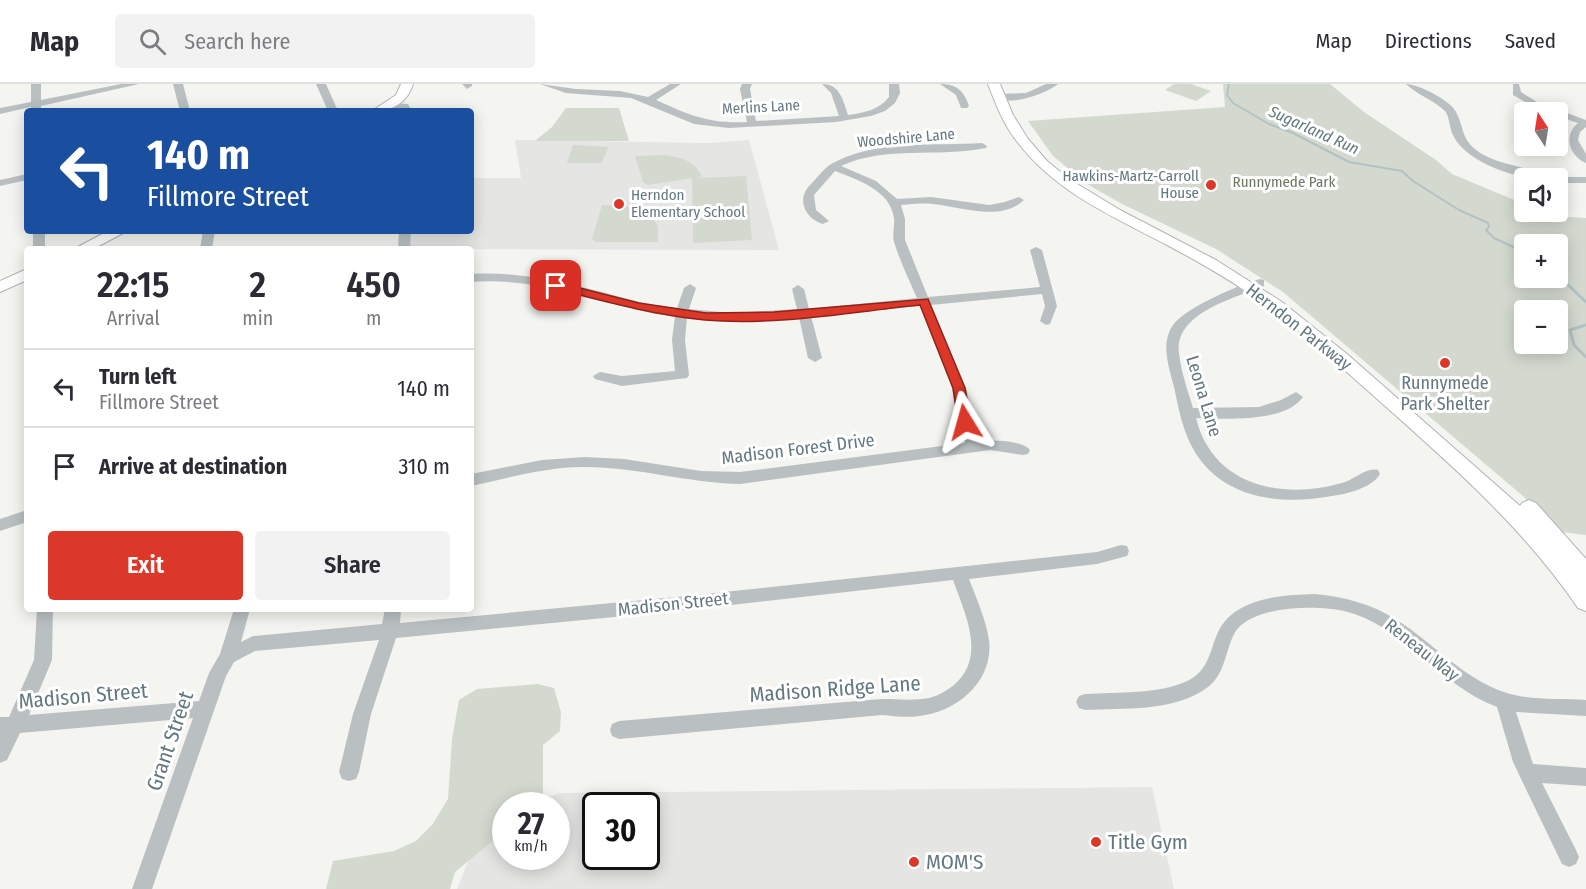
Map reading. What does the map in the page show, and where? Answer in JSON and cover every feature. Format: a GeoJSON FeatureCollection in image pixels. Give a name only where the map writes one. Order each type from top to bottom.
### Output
{"type":"FeatureCollection","features":[{"type":"Feature","properties":{"kind":"main road"},"geometry":{"type":"LineString","coordinates":[[396,108],[407,84]]}},
{"type":"Feature","properties":{"kind":"main road"},"geometry":{"type":"LineString","coordinates":[[397,108],[413,91],[415,84]]}},
{"type":"Feature","properties":{"kind":"main road","name":"Herndon Parkway"},"geometry":{"type":"LineString","coordinates":[[1001,91],[1006,114],[1029,148],[1065,184],[1103,208],[1255,285],[1318,326],[1500,480],[1544,524],[1586,574]]}},
{"type":"Feature","properties":{"kind":"main road"},"geometry":{"type":"LineString","coordinates":[[88,246],[114,234]]}},
{"type":"Feature","properties":{"kind":"main road"},"geometry":{"type":"LineString","coordinates":[[0,287],[24,275]]}},
{"type":"Feature","properties":{"kind":"main road","name":"Herndon Parkway"},"geometry":{"type":"LineString","coordinates":[[1255,285],[1504,501],[1550,551],[1586,602]]}},
{"type":"Feature","properties":{"kind":"street"},"geometry":{"type":"LineString","coordinates":[[36,84],[36,107],[134,84]]}},
{"type":"Feature","properties":{"kind":"street"},"geometry":{"type":"LineString","coordinates":[[178,84],[184,108]]}},
{"type":"Feature","properties":{"kind":"street"},"geometry":{"type":"LineString","coordinates":[[321,84],[332,108]]}},
{"type":"Feature","properties":{"kind":"street","name":"Merlins Lane"},"geometry":{"type":"LineString","coordinates":[[545,84],[567,91],[624,94],[650,100],[696,122],[724,125],[844,118],[869,114],[888,105],[896,93],[894,84]]}},
{"type":"Feature","properties":{"kind":"street"},"geometry":{"type":"LineString","coordinates":[[650,100],[676,84]]}},
{"type":"Feature","properties":{"kind":"street"},"geometry":{"type":"LineString","coordinates":[[747,84],[745,89],[752,124]]}},
{"type":"Feature","properties":{"kind":"street"},"geometry":{"type":"LineString","coordinates":[[945,84],[960,94],[964,105]]}},
{"type":"Feature","properties":{"kind":"street"},"geometry":{"type":"LineString","coordinates":[[1001,91],[1028,96],[1053,84]]}},
{"type":"Feature","properties":{"kind":"street"},"geometry":{"type":"LineString","coordinates":[[1411,84],[1450,110],[1458,136],[1472,152],[1501,167],[1514,170]]}},
{"type":"Feature","properties":{"kind":"street"},"geometry":{"type":"LineString","coordinates":[[826,86],[835,92],[844,118]]}},
{"type":"Feature","properties":{"kind":"street"},"geometry":{"type":"LineString","coordinates":[[1516,86],[1516,93],[1525,100],[1586,123]]}},
{"type":"Feature","properties":{"kind":"street"},"geometry":{"type":"LineString","coordinates":[[0,111],[24,108]]}},
{"type":"Feature","properties":{"kind":"street"},"geometry":{"type":"LineString","coordinates":[[1586,123],[1575,130],[1572,139],[1575,149],[1586,160]]}},
{"type":"Feature","properties":{"kind":"street","name":"Woodshire Lane"},"geometry":{"type":"LineString","coordinates":[[823,221],[812,212],[808,199],[812,189],[833,167],[847,160],[865,155],[982,146]]}},
{"type":"Feature","properties":{"kind":"street"},"geometry":{"type":"LineString","coordinates":[[833,167],[874,184],[894,203],[900,221],[899,240],[959,388],[965,422],[974,447]]}},
{"type":"Feature","properties":{"kind":"street"},"geometry":{"type":"LineString","coordinates":[[0,183],[24,178]]}},
{"type":"Feature","properties":{"kind":"street"},"geometry":{"type":"LineString","coordinates":[[1568,180],[1586,180]]}},
{"type":"Feature","properties":{"kind":"street"},"geometry":{"type":"LineString","coordinates":[[894,203],[937,201],[992,208],[1008,206],[1019,200]]}},
{"type":"Feature","properties":{"kind":"street"},"geometry":{"type":"LineString","coordinates":[[1036,250],[1051,306],[1046,321]]}},
{"type":"Feature","properties":{"kind":"street"},"geometry":{"type":"LineString","coordinates":[[474,278],[499,276],[525,278],[639,307],[733,317],[802,314],[1046,290]]}},
{"type":"Feature","properties":{"kind":"street","name":"Leona Lane"},"geometry":{"type":"LineString","coordinates":[[1255,285],[1192,313],[1182,322],[1174,335],[1172,352],[1187,413],[1198,444],[1221,473],[1242,486],[1262,494],[1306,495],[1356,486],[1373,474]]}},
{"type":"Feature","properties":{"kind":"street"},"geometry":{"type":"LineString","coordinates":[[600,376],[622,381],[682,375],[678,331],[679,313],[690,288]]}},
{"type":"Feature","properties":{"kind":"street"},"geometry":{"type":"LineString","coordinates":[[798,288],[802,314],[808,325],[814,358]]}},
{"type":"Feature","properties":{"kind":"street"},"geometry":{"type":"LineString","coordinates":[[1187,413],[1224,414],[1275,409],[1284,406],[1296,397]]}},
{"type":"Feature","properties":{"kind":"street","name":"Madison Forest Drive"},"geometry":{"type":"LineString","coordinates":[[474,479],[551,464],[586,462],[702,477],[741,478],[974,447],[1003,445],[1023,450]]}},
{"type":"Feature","properties":{"kind":"street"},"geometry":{"type":"LineString","coordinates":[[0,525],[24,517]]}},
{"type":"Feature","properties":{"kind":"street","name":"Madison Street"},"geometry":{"type":"LineString","coordinates":[[228,657],[253,644],[652,606],[1097,558],[1120,551]]}},
{"type":"Feature","properties":{"kind":"street","name":"Madison Ridge Lane"},"geometry":{"type":"LineString","coordinates":[[619,729],[882,707],[920,708],[943,701],[966,688],[978,667],[980,642],[959,573]]}},
{"type":"Feature","properties":{"kind":"street","name":"Reneau Way"},"geometry":{"type":"LineString","coordinates":[[1085,702],[1174,694],[1192,688],[1213,670],[1228,629],[1240,618],[1265,606],[1317,601],[1350,605],[1381,618],[1408,635],[1458,678],[1505,701],[1586,708]]}},
{"type":"Feature","properties":{"kind":"street"},"geometry":{"type":"LineString","coordinates":[[0,754],[7,725],[44,660],[45,612]]}},
{"type":"Feature","properties":{"kind":"street","name":"Grant Street"},"geometry":{"type":"LineString","coordinates":[[142,889],[218,673],[228,657],[241,612]]}},
{"type":"Feature","properties":{"kind":"street"},"geometry":{"type":"LineString","coordinates":[[349,772],[368,696],[391,630],[393,612]]}},
{"type":"Feature","properties":{"kind":"street"},"geometry":{"type":"LineString","coordinates":[[1505,701],[1512,738],[1569,857]]}},
{"type":"Feature","properties":{"kind":"street","name":"Madison Street"},"geometry":{"type":"LineString","coordinates":[[7,725],[205,709]]}},
{"type":"Feature","properties":{"kind":"street"},"geometry":{"type":"LineString","coordinates":[[1528,773],[1586,777]]}},
{"type":"Feature","properties":{"kind":"shaded area","name":"Herndon Elementary School"},"geometry":{"type":"Polygon","coordinates":[[[515,140],[709,143],[749,140],[779,250],[474,249],[474,246],[410,246],[410,234],[474,234],[474,178],[521,178],[515,140]]]}},
{"type":"Feature","properties":{"kind":"shaded area"},"geometry":{"type":"Polygon","coordinates":[[[1152,787],[1174,889],[457,889],[476,842],[492,825],[492,870],[570,870],[570,793],[582,793],[582,870],[660,870],[659,792],[1152,787]]]}},
{"type":"Feature","properties":{"kind":"green space"},"geometry":{"type":"Polygon","coordinates":[[[1174,84],[1191,84],[1211,91],[1196,101],[1165,90],[1174,84]]]}},
{"type":"Feature","properties":{"kind":"green space","name":"Runnymede Park"},"geometry":{"type":"Polygon","coordinates":[[[1223,84],[1330,84],[1364,112],[1436,160],[1452,174],[1514,200],[1514,222],[1568,222],[1568,217],[1586,218],[1586,535],[1561,532],[1524,497],[1283,292],[1216,249],[1122,204],[1087,184],[1053,156],[1028,121],[1225,107],[1223,84]]]}},
{"type":"Feature","properties":{"kind":"green space"},"geometry":{"type":"Polygon","coordinates":[[[566,108],[619,108],[629,141],[535,141],[552,127],[566,108]]]}},
{"type":"Feature","properties":{"kind":"green space"},"geometry":{"type":"Polygon","coordinates":[[[573,145],[609,147],[601,163],[567,163],[573,145]]]}},
{"type":"Feature","properties":{"kind":"green space"},"geometry":{"type":"Polygon","coordinates":[[[664,155],[692,164],[702,177],[696,178],[746,176],[752,240],[693,243],[692,178],[648,185],[643,182],[635,156],[664,155]]]}},
{"type":"Feature","properties":{"kind":"green space"},"geometry":{"type":"Polygon","coordinates":[[[602,205],[626,206],[647,214],[658,226],[658,242],[596,242],[592,239],[602,205]]]}},
{"type":"Feature","properties":{"kind":"green space"},"geometry":{"type":"Polygon","coordinates":[[[538,684],[554,688],[561,712],[560,731],[543,745],[543,792],[492,792],[492,842],[455,872],[450,889],[326,889],[333,861],[394,851],[416,841],[432,825],[448,799],[452,739],[459,700],[477,689],[538,684]]]}},
{"type":"Feature","properties":{"kind":"waterway","name":"Sugarland Run"},"geometry":{"type":"LineString","coordinates":[[1229,84],[1227,95],[1233,103],[1269,124],[1293,133],[1349,162],[1402,171],[1413,181],[1459,210],[1488,223],[1489,227],[1486,230],[1494,238],[1514,247]]}},
{"type":"Feature","properties":{"kind":"waterway","name":"Sugarland Run"},"geometry":{"type":"LineString","coordinates":[[1568,285],[1586,302]]}},
{"type":"Feature","properties":{"kind":"waterway","name":"Sugarland Run"},"geometry":{"type":"LineString","coordinates":[[1586,325],[1570,330],[1574,345],[1586,357]]}},
{"type":"Feature","properties":{"kind":"place","name":"Hawkins-Martz-Carroll House"},"geometry":{"type":"Point","coordinates":[1211,185]}},
{"type":"Feature","properties":{"kind":"place","name":"Herndon Elementary School"},"geometry":{"type":"Point","coordinates":[619,204]}},
{"type":"Feature","properties":{"kind":"place","name":"Runnymede Park Shelter"},"geometry":{"type":"Point","coordinates":[1445,363]}},
{"type":"Feature","properties":{"kind":"place","name":"Title Gym"},"geometry":{"type":"Point","coordinates":[1096,842]}},
{"type":"Feature","properties":{"kind":"place","name":"MOM'S"},"geometry":{"type":"Point","coordinates":[914,862]}},
{"type":"Feature","properties":{"kind":"route"},"geometry":{"type":"LineString","coordinates":[[556,286],[654,310],[706,316],[774,316],[924,302],[959,388],[965,422]]}}]}
